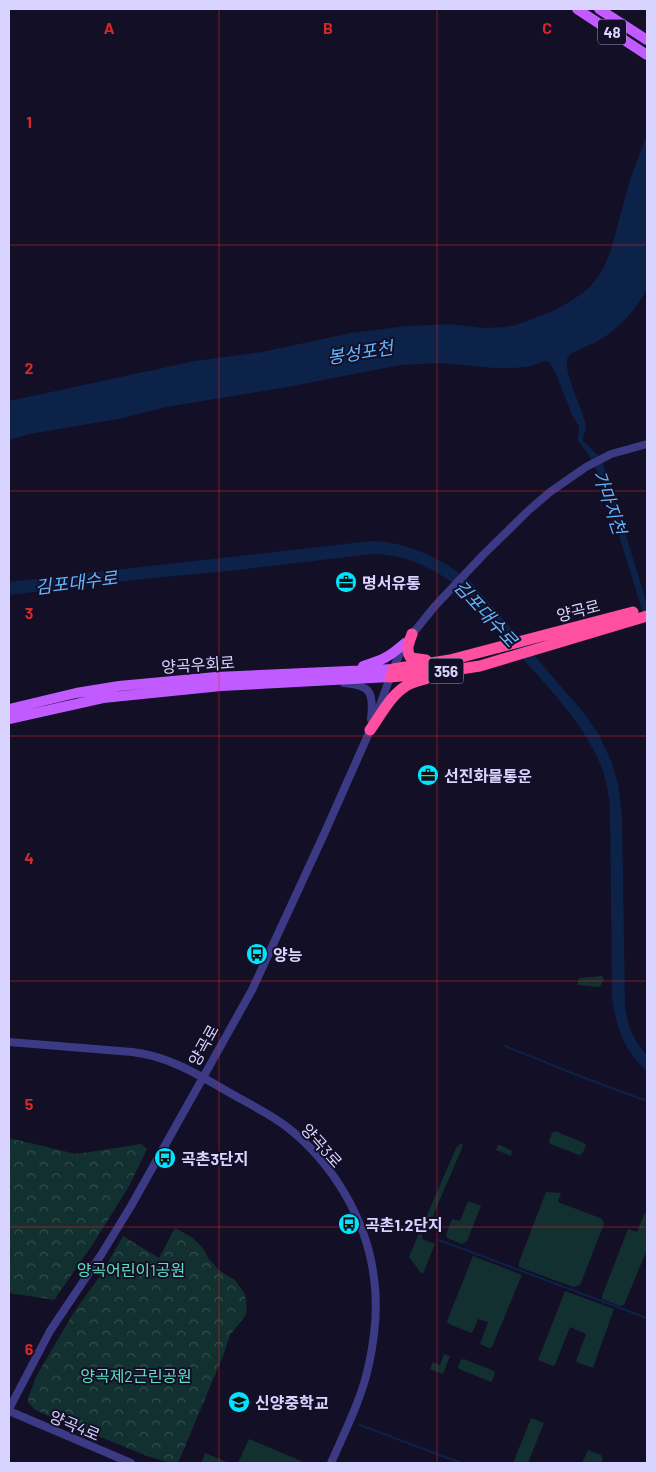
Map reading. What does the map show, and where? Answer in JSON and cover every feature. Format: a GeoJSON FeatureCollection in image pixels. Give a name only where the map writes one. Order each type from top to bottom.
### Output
{"type":"FeatureCollection","features":[{"type":"Feature","properties":{"kind":"highway","name":"356"},"geometry":{"type":"LineString","coordinates":[[633,616],[647,609]]}},
{"type":"Feature","properties":{"kind":"highway","name":"356"},"geometry":{"type":"LineString","coordinates":[[633,616],[647,616]]}},
{"type":"Feature","properties":{"kind":"highway","name":"양곡로"},"geometry":{"type":"LineString","coordinates":[[450,660],[532,638],[633,616]]}},
{"type":"Feature","properties":{"kind":"highway","name":"양곡로"},"geometry":{"type":"LineString","coordinates":[[480,666],[543,648],[633,616]]}},
{"type":"Feature","properties":{"kind":"highway"},"geometry":{"type":"LineString","coordinates":[[408,638],[407,649],[411,658],[450,660]]}},
{"type":"Feature","properties":{"kind":"highway","name":"356"},"geometry":{"type":"LineString","coordinates":[[391,673],[450,660]]}},
{"type":"Feature","properties":{"kind":"highway"},"geometry":{"type":"LineString","coordinates":[[370,730],[393,697],[413,682],[480,666]]}},
{"type":"Feature","properties":{"kind":"highway","name":"356"},"geometry":{"type":"LineString","coordinates":[[391,673],[434,673],[480,666]]}},
{"type":"Feature","properties":{"kind":"main road","name":"48"},"geometry":{"type":"LineString","coordinates":[[577,9],[647,55]]}},
{"type":"Feature","properties":{"kind":"main road","name":"48"},"geometry":{"type":"LineString","coordinates":[[599,9],[647,40]]}},
{"type":"Feature","properties":{"kind":"main road"},"geometry":{"type":"LineString","coordinates":[[345,671],[390,656],[408,638]]}},
{"type":"Feature","properties":{"kind":"main road","name":"양곡우회로"},"geometry":{"type":"LineString","coordinates":[[9,709],[76,693],[119,686],[216,677],[345,671],[391,673]]}},
{"type":"Feature","properties":{"kind":"main road","name":"양곡우회로"},"geometry":{"type":"LineString","coordinates":[[9,719],[103,698],[222,686],[324,682],[391,673]]}},
{"type":"Feature","properties":{"kind":"street","name":"양곡로"},"geometry":{"type":"LineString","coordinates":[[9,1410],[50,1331],[126,1214],[252,990],[370,730],[391,673],[408,638],[451,588],[529,510],[550,492],[586,466],[606,456],[647,444]]}},
{"type":"Feature","properties":{"kind":"street"},"geometry":{"type":"LineString","coordinates":[[324,682],[359,685],[368,690],[372,695],[373,707],[370,730]]}},
{"type":"Feature","properties":{"kind":"street","name":"양곡3로"},"geometry":{"type":"LineString","coordinates":[[9,1042],[150,1054],[203,1078],[278,1120],[303,1141],[319,1158],[338,1183],[364,1237],[370,1254],[375,1291],[375,1320],[372,1347],[363,1385],[332,1463]]}},
{"type":"Feature","properties":{"kind":"street","name":"양곡4로"},"geometry":{"type":"LineString","coordinates":[[9,1410],[131,1463]]}},
{"type":"Feature","properties":{"kind":"green space"},"geometry":{"type":"Polygon","coordinates":[[[602,976],[604,979],[600,987],[577,985],[579,978],[602,976]]]}},
{"type":"Feature","properties":{"kind":"green space"},"geometry":{"type":"Polygon","coordinates":[[[555,1131],[584,1143],[586,1146],[582,1154],[579,1155],[550,1144],[549,1141],[552,1133],[555,1131]]]}},
{"type":"Feature","properties":{"kind":"green space"},"geometry":{"type":"Polygon","coordinates":[[[9,1138],[76,1154],[141,1144],[147,1149],[128,1188],[91,1247],[54,1300],[9,1293],[9,1138]]]}},
{"type":"Feature","properties":{"kind":"green space"},"geometry":{"type":"Polygon","coordinates":[[[460,1144],[463,1146],[426,1232],[424,1232],[421,1229],[456,1148],[460,1144]]]}},
{"type":"Feature","properties":{"kind":"green space"},"geometry":{"type":"Polygon","coordinates":[[[498,1145],[512,1151],[511,1156],[496,1150],[498,1145]]]}},
{"type":"Feature","properties":{"kind":"green space"},"geometry":{"type":"Polygon","coordinates":[[[546,1192],[561,1193],[558,1202],[603,1220],[604,1224],[580,1285],[573,1287],[519,1267],[519,1262],[546,1192]]]}},
{"type":"Feature","properties":{"kind":"green space"},"geometry":{"type":"Polygon","coordinates":[[[468,1201],[481,1206],[467,1241],[462,1244],[447,1238],[446,1235],[452,1219],[460,1221],[468,1201]]]}},
{"type":"Feature","properties":{"kind":"green space"},"geometry":{"type":"Polygon","coordinates":[[[647,1213],[647,1250],[624,1305],[620,1306],[602,1299],[628,1229],[637,1232],[644,1214],[647,1213]]]}},
{"type":"Feature","properties":{"kind":"green space","name":"양곡제2근린공원"},"geometry":{"type":"Polygon","coordinates":[[[175,1228],[193,1238],[220,1271],[235,1280],[245,1294],[247,1309],[245,1316],[230,1335],[178,1463],[170,1463],[150,1457],[53,1418],[34,1409],[28,1402],[28,1398],[37,1375],[74,1312],[100,1276],[123,1236],[159,1258],[175,1228]]]}},
{"type":"Feature","properties":{"kind":"green space"},"geometry":{"type":"Polygon","coordinates":[[[419,1234],[423,1236],[422,1239],[435,1244],[423,1274],[409,1257],[419,1234]]]}},
{"type":"Feature","properties":{"kind":"green space"},"geometry":{"type":"Polygon","coordinates":[[[473,1256],[522,1275],[492,1347],[489,1348],[480,1344],[488,1322],[478,1319],[471,1333],[449,1324],[447,1321],[473,1256]]]}},
{"type":"Feature","properties":{"kind":"green space"},"geometry":{"type":"Polygon","coordinates":[[[565,1291],[614,1309],[593,1368],[576,1361],[586,1334],[570,1327],[555,1365],[553,1366],[538,1360],[565,1291]]]}},
{"type":"Feature","properties":{"kind":"green space"},"geometry":{"type":"Polygon","coordinates":[[[444,1354],[450,1356],[443,1374],[430,1369],[433,1362],[440,1365],[444,1354]]]}},
{"type":"Feature","properties":{"kind":"green space"},"geometry":{"type":"Polygon","coordinates":[[[464,1359],[494,1371],[492,1381],[459,1369],[461,1360],[464,1359]]]}},
{"type":"Feature","properties":{"kind":"green space"},"geometry":{"type":"Polygon","coordinates":[[[531,1418],[544,1423],[528,1463],[513,1463],[531,1418]]]}},
{"type":"Feature","properties":{"kind":"green space"},"geometry":{"type":"Polygon","coordinates":[[[249,1439],[306,1463],[238,1463],[249,1439]]]}},
{"type":"Feature","properties":{"kind":"green space"},"geometry":{"type":"Polygon","coordinates":[[[588,1450],[601,1455],[603,1459],[601,1463],[582,1463],[588,1450]]]}},
{"type":"Feature","properties":{"kind":"green space"},"geometry":{"type":"Polygon","coordinates":[[[205,1453],[227,1462],[227,1463],[201,1463],[205,1453]]]}},
{"type":"Feature","properties":{"kind":"water"},"geometry":{"type":"Polygon","coordinates":[[[647,134],[647,289],[632,312],[620,325],[598,341],[577,350],[568,357],[567,369],[586,424],[583,441],[599,456],[612,490],[647,604],[647,626],[602,481],[588,454],[578,441],[579,426],[572,415],[556,374],[549,362],[545,361],[531,366],[514,368],[442,363],[401,365],[282,388],[166,407],[118,419],[30,434],[9,440],[9,401],[195,361],[262,352],[351,333],[407,326],[449,324],[485,328],[505,327],[516,325],[551,312],[588,289],[604,267],[611,250],[629,183],[647,134]]]}},
{"type":"Feature","properties":{"kind":"water","name":"김포대수로"},"geometry":{"type":"Polygon","coordinates":[[[372,541],[412,548],[437,559],[471,582],[584,713],[599,735],[612,763],[618,784],[622,814],[626,1012],[634,1038],[647,1055],[647,1071],[626,1046],[616,1018],[612,997],[610,808],[604,774],[587,737],[575,720],[473,602],[450,581],[413,561],[393,556],[372,554],[9,595],[9,582],[372,541]]]}},
{"type":"Feature","properties":{"kind":"waterway"},"geometry":{"type":"LineString","coordinates":[[505,1046],[647,1101]]}},
{"type":"Feature","properties":{"kind":"waterway"},"geometry":{"type":"LineString","coordinates":[[439,1240],[647,1318]]}},
{"type":"Feature","properties":{"kind":"waterway"},"geometry":{"type":"LineString","coordinates":[[360,1425],[461,1463]]}},
{"type":"Feature","properties":{"kind":"place","name":"명서유통"},"geometry":{"type":"Point","coordinates":[346,582]}},
{"type":"Feature","properties":{"kind":"place","name":"선진화물통운"},"geometry":{"type":"Point","coordinates":[428,775]}},
{"type":"Feature","properties":{"kind":"place","name":"양능"},"geometry":{"type":"Point","coordinates":[257,954]}},
{"type":"Feature","properties":{"kind":"place","name":"곡촌3단지"},"geometry":{"type":"Point","coordinates":[165,1158]}},
{"type":"Feature","properties":{"kind":"place","name":"곡촌1.2단지"},"geometry":{"type":"Point","coordinates":[349,1224]}},
{"type":"Feature","properties":{"kind":"place","name":"신양중학교"},"geometry":{"type":"Point","coordinates":[239,1402]}},
{"type":"Feature","properties":{"kind":"water label","name":"봉성포천"},"geometry":{"type":"Point","coordinates":[360,352]}},
{"type":"Feature","properties":{"kind":"water label","name":"가마지천"},"geometry":{"type":"Point","coordinates":[610,502]}},
{"type":"Feature","properties":{"kind":"park label","name":"양곡어린이1공원"},"geometry":{"type":"Point","coordinates":[131,1269]}}]}
